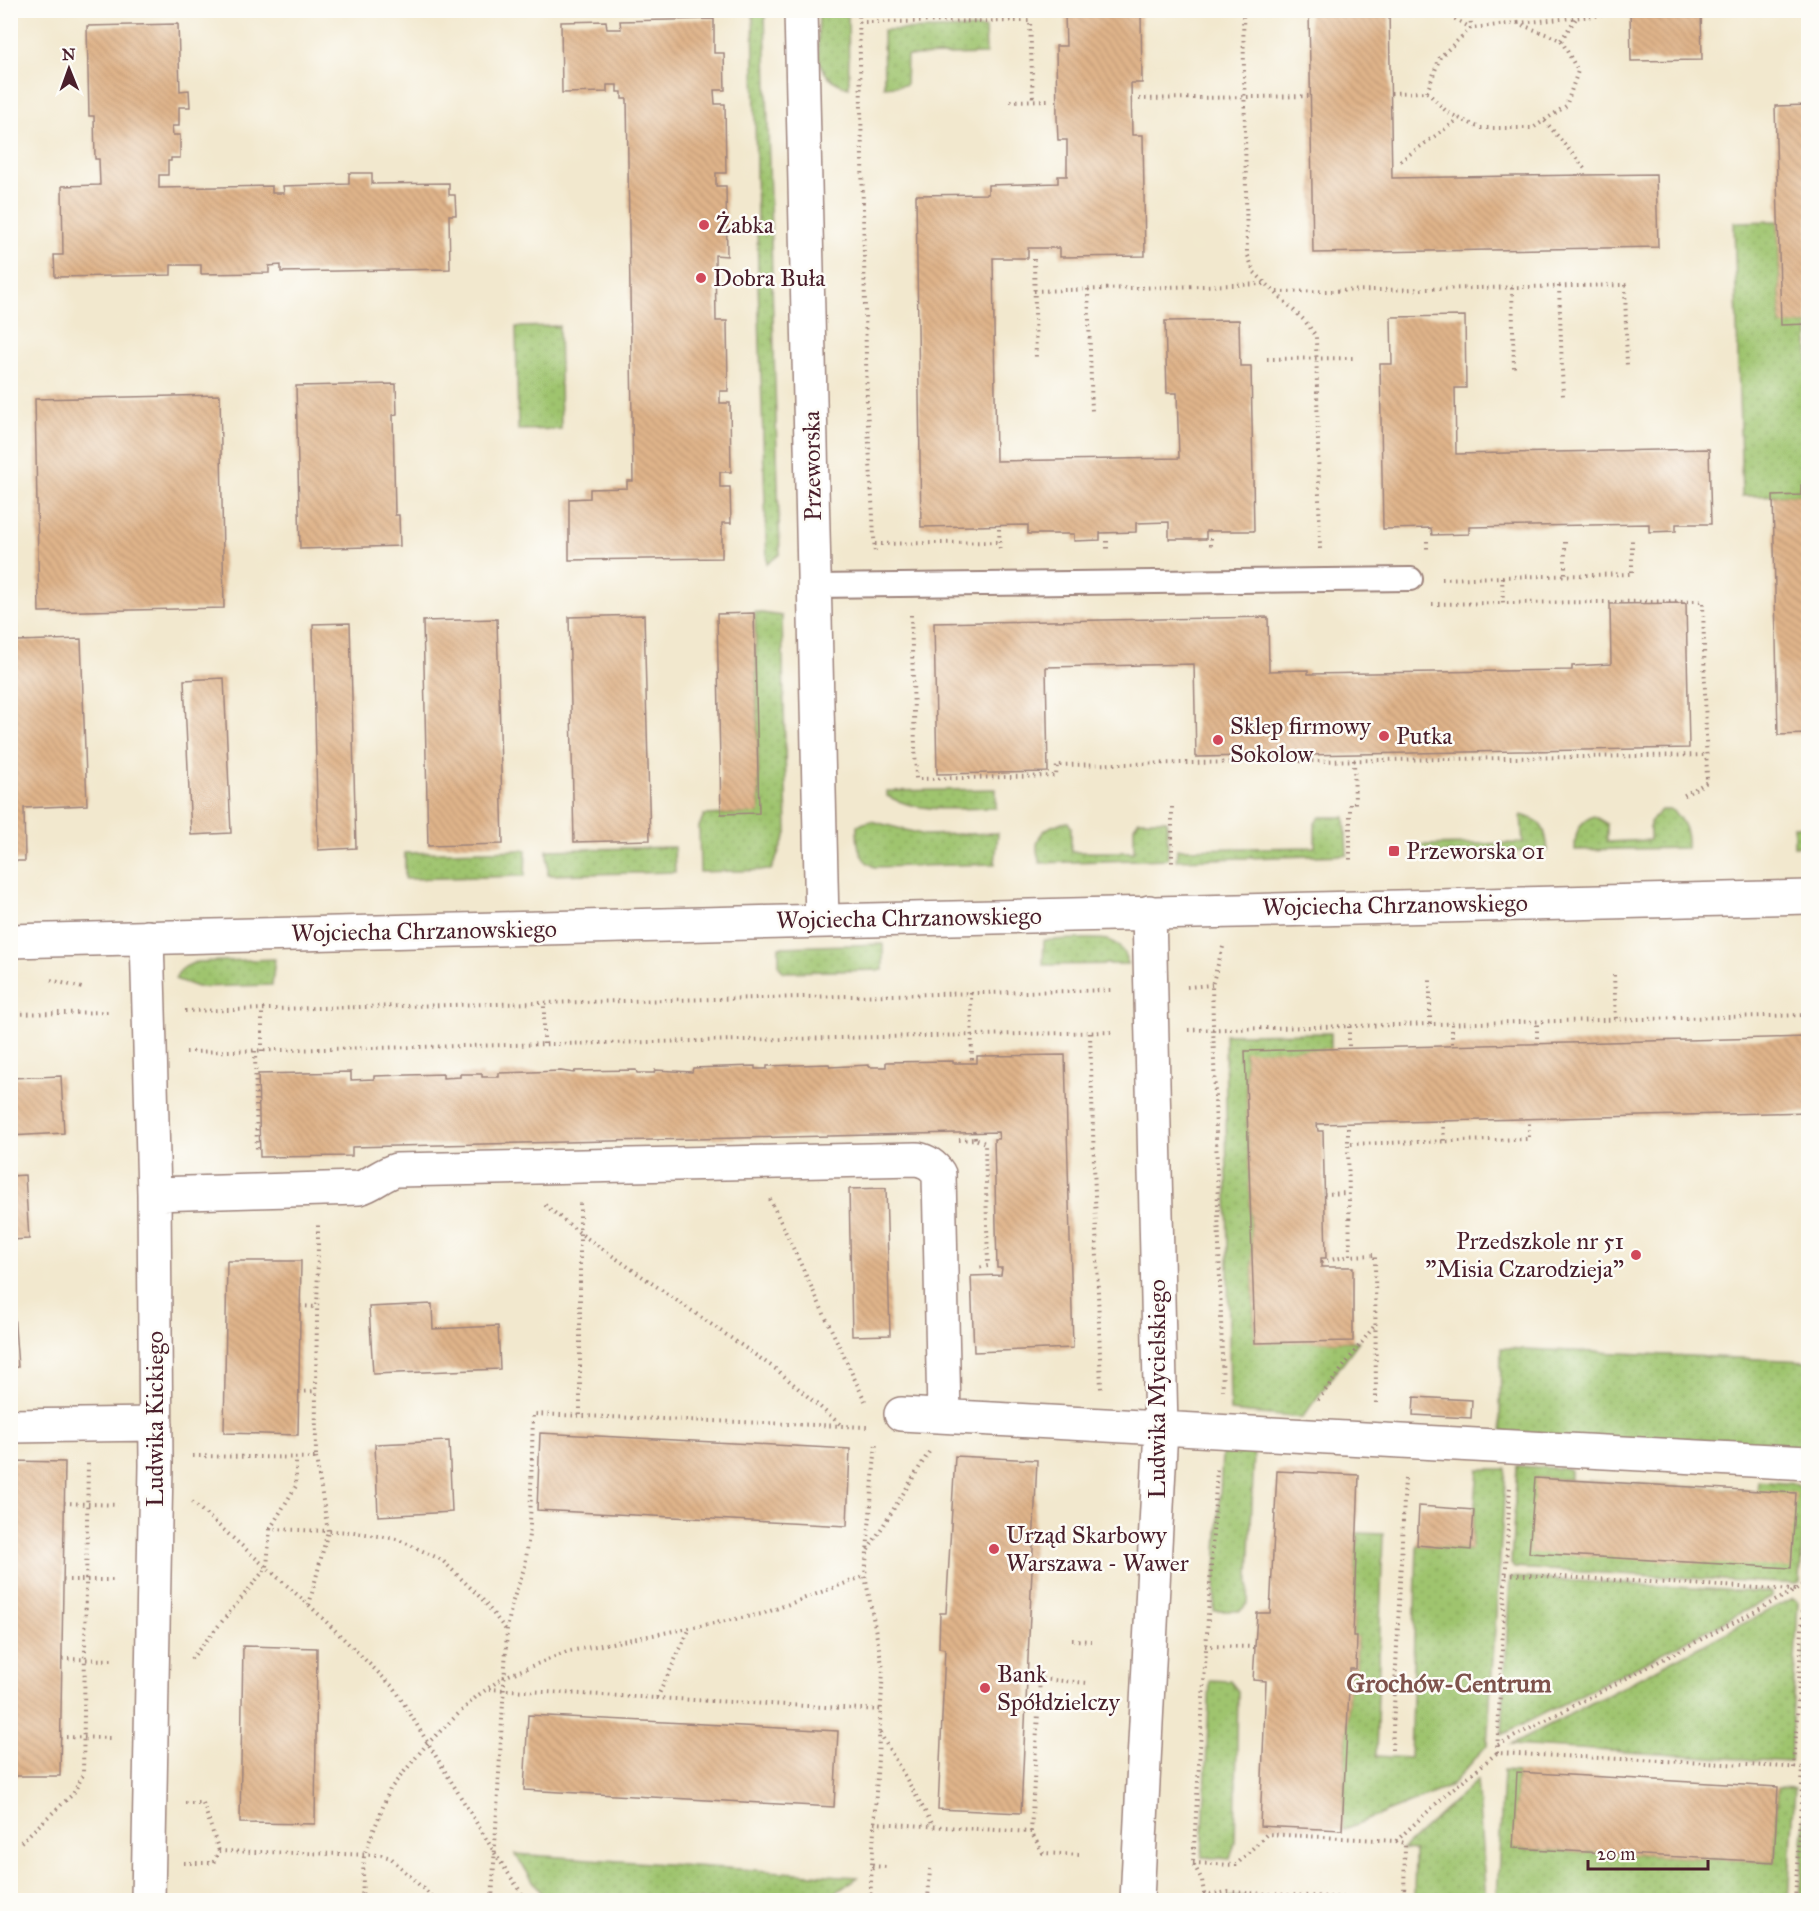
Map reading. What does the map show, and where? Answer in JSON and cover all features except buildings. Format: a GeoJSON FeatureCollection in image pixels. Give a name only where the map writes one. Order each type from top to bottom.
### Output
{"type":"FeatureCollection","features":[{"type":"Feature","properties":{"kind":"street","name":"Przeworska"},"geometry":{"type":"LineString","coordinates":[[801,10],[822,921]]}},
{"type":"Feature","properties":{"kind":"street","name":"Wojciecha Chrzanowskiego"},"geometry":{"type":"LineString","coordinates":[[10,940],[1809,897]]}},
{"type":"Feature","properties":{"kind":"street","name":"Ludwika Mycielskiego"},"geometry":{"type":"LineString","coordinates":[[1137,1900],[1161,1428],[1149,912]]}},
{"type":"Feature","properties":{"kind":"street","name":"Ludwika Kickiego"},"geometry":{"type":"LineString","coordinates":[[147,937],[160,1011],[154,1194],[156,1424],[148,1900]]}},
{"type":"Feature","properties":{"kind":"street"},"geometry":{"type":"LineString","coordinates":[[154,1194],[359,1188],[370,1185],[384,1174],[396,1170],[925,1160],[939,1174],[944,1416]]}},
{"type":"Feature","properties":{"kind":"street"},"geometry":{"type":"LineString","coordinates":[[889,1420],[944,1416],[1809,1463]]}},
{"type":"Feature","properties":{"kind":"street"},"geometry":{"type":"LineString","coordinates":[[10,1426],[156,1424]]}},
{"type":"Feature","properties":{"kind":"lane"},"geometry":{"type":"LineString","coordinates":[[814,586],[1411,579]]}},
{"type":"Feature","properties":{"kind":"path"},"geometry":{"type":"LineString","coordinates":[[859,10],[867,406],[877,586]]}},
{"type":"Feature","properties":{"kind":"path"},"geometry":{"type":"LineString","coordinates":[[1243,10],[1247,253],[1254,272],[1305,321],[1316,336],[1321,580]]}},
{"type":"Feature","properties":{"kind":"path"},"geometry":{"type":"LineString","coordinates":[[1439,10],[1471,28],[1615,14]]}},
{"type":"Feature","properties":{"kind":"path"},"geometry":{"type":"LineString","coordinates":[[1470,10],[1471,28]]}},
{"type":"Feature","properties":{"kind":"path"},"geometry":{"type":"LineString","coordinates":[[1561,40],[1577,17],[1576,10]]}},
{"type":"Feature","properties":{"kind":"path"},"geometry":{"type":"LineString","coordinates":[[860,22],[1030,21],[1033,101]]}},
{"type":"Feature","properties":{"kind":"path"},"geometry":{"type":"LineString","coordinates":[[1390,93],[1427,92],[1448,114],[1480,128],[1533,128],[1566,106],[1578,71],[1561,40],[1517,23]]}},
{"type":"Feature","properties":{"kind":"path"},"geometry":{"type":"LineString","coordinates":[[1427,92],[1440,57],[1471,28]]}},
{"type":"Feature","properties":{"kind":"path"},"geometry":{"type":"LineString","coordinates":[[1139,99],[1311,96]]}},
{"type":"Feature","properties":{"kind":"path"},"geometry":{"type":"LineString","coordinates":[[1010,101],[1050,100]]}},
{"type":"Feature","properties":{"kind":"path"},"geometry":{"type":"LineString","coordinates":[[1400,161],[1459,119]]}},
{"type":"Feature","properties":{"kind":"path"},"geometry":{"type":"LineString","coordinates":[[1545,120],[1586,170]]}},
{"type":"Feature","properties":{"kind":"path"},"geometry":{"type":"LineString","coordinates":[[1034,259],[1035,361]]}},
{"type":"Feature","properties":{"kind":"path"},"geometry":{"type":"LineString","coordinates":[[1034,291],[1268,284]]}},
{"type":"Feature","properties":{"kind":"path"},"geometry":{"type":"LineString","coordinates":[[1276,292],[1625,285],[1627,368]]}},
{"type":"Feature","properties":{"kind":"path"},"geometry":{"type":"LineString","coordinates":[[1559,286],[1563,397]]}},
{"type":"Feature","properties":{"kind":"path"},"geometry":{"type":"LineString","coordinates":[[1512,288],[1514,369]]}},
{"type":"Feature","properties":{"kind":"path"},"geometry":{"type":"LineString","coordinates":[[1088,289],[1092,412]]}},
{"type":"Feature","properties":{"kind":"path"},"geometry":{"type":"LineString","coordinates":[[1267,359],[1356,358]]}},
{"type":"Feature","properties":{"kind":"path"},"geometry":{"type":"LineString","coordinates":[[875,544],[1000,542],[999,530]]}},
{"type":"Feature","properties":{"kind":"path"},"geometry":{"type":"LineString","coordinates":[[1411,579],[1632,574],[1632,539]]}},
{"type":"Feature","properties":{"kind":"path"},"geometry":{"type":"LineString","coordinates":[[1565,542],[1565,576]]}},
{"type":"Feature","properties":{"kind":"path"},"geometry":{"type":"LineString","coordinates":[[1502,577],[1503,603],[1703,601],[1707,782],[1683,796]]}},
{"type":"Feature","properties":{"kind":"path"},"geometry":{"type":"LineString","coordinates":[[911,612],[915,779],[1056,776],[1057,765],[1706,755]]}},
{"type":"Feature","properties":{"kind":"path"},"geometry":{"type":"LineString","coordinates":[[1350,860],[1354,760]]}},
{"type":"Feature","properties":{"kind":"path"},"geometry":{"type":"LineString","coordinates":[[1172,807],[1173,867]]}},
{"type":"Feature","properties":{"kind":"path"},"geometry":{"type":"LineString","coordinates":[[1614,975],[1616,1020]]}},
{"type":"Feature","properties":{"kind":"path"},"geometry":{"type":"LineString","coordinates":[[1430,979],[1430,1024]]}},
{"type":"Feature","properties":{"kind":"path"},"geometry":{"type":"LineString","coordinates":[[41,980],[52,980],[82,988]]}},
{"type":"Feature","properties":{"kind":"path"},"geometry":{"type":"LineString","coordinates":[[10,1014],[1151,989],[1212,985]]}},
{"type":"Feature","properties":{"kind":"path"},"geometry":{"type":"LineString","coordinates":[[971,992],[972,1063]]}},
{"type":"Feature","properties":{"kind":"path"},"geometry":{"type":"LineString","coordinates":[[544,1003],[544,1044]]}},
{"type":"Feature","properties":{"kind":"path"},"geometry":{"type":"LineString","coordinates":[[262,1009],[262,1051]]}},
{"type":"Feature","properties":{"kind":"path"},"geometry":{"type":"LineString","coordinates":[[1152,1031],[1809,1015]]}},
{"type":"Feature","properties":{"kind":"path"},"geometry":{"type":"LineString","coordinates":[[1537,1022],[1537,1044]]}},
{"type":"Feature","properties":{"kind":"path"},"geometry":{"type":"LineString","coordinates":[[1452,1024],[1452,1046]]}},
{"type":"Feature","properties":{"kind":"path"},"geometry":{"type":"LineString","coordinates":[[1349,1026],[1349,1046]]}},
{"type":"Feature","properties":{"kind":"path"},"geometry":{"type":"LineString","coordinates":[[185,1052],[1090,1033],[1101,1400]]}},
{"type":"Feature","properties":{"kind":"path"},"geometry":{"type":"LineString","coordinates":[[255,1051],[257,1161]]}},
{"type":"Feature","properties":{"kind":"path"},"geometry":{"type":"LineString","coordinates":[[1348,1144],[1529,1138],[1529,1119]]}},
{"type":"Feature","properties":{"kind":"path"},"geometry":{"type":"LineString","coordinates":[[1443,1121],[1444,1142]]}},
{"type":"Feature","properties":{"kind":"path"},"geometry":{"type":"LineString","coordinates":[[1348,1128],[1350,1256]]}},
{"type":"Feature","properties":{"kind":"path"},"geometry":{"type":"LineString","coordinates":[[974,1131],[975,1139]]}},
{"type":"Feature","properties":{"kind":"path"},"geometry":{"type":"LineString","coordinates":[[762,1162],[763,1183],[869,1411]]}},
{"type":"Feature","properties":{"kind":"path"},"geometry":{"type":"LineString","coordinates":[[309,1605],[328,1531],[316,1458],[315,1391],[320,1190]]}},
{"type":"Feature","properties":{"kind":"path"},"geometry":{"type":"LineString","coordinates":[[1324,1194],[1348,1193]]}},
{"type":"Feature","properties":{"kind":"path"},"geometry":{"type":"LineString","coordinates":[[580,1194],[582,1234],[580,1415]]}},
{"type":"Feature","properties":{"kind":"path"},"geometry":{"type":"LineString","coordinates":[[538,1200],[582,1234],[777,1370],[842,1426]]}},
{"type":"Feature","properties":{"kind":"path"},"geometry":{"type":"LineString","coordinates":[[1321,1262],[1350,1256],[1375,1255],[1377,1414]]}},
{"type":"Feature","properties":{"kind":"path"},"geometry":{"type":"LineString","coordinates":[[300,1306],[318,1307]]}},
{"type":"Feature","properties":{"kind":"path"},"geometry":{"type":"LineString","coordinates":[[1316,1402],[1376,1324]]}},
{"type":"Feature","properties":{"kind":"path"},"geometry":{"type":"LineString","coordinates":[[299,1392],[315,1391]]}},
{"type":"Feature","properties":{"kind":"path"},"geometry":{"type":"LineString","coordinates":[[492,1900],[507,1630],[512,1603],[525,1566],[530,1527],[533,1414],[842,1426],[889,1420]]}},
{"type":"Feature","properties":{"kind":"path"},"geometry":{"type":"LineString","coordinates":[[867,1551],[943,1430],[944,1416]]}},
{"type":"Feature","properties":{"kind":"path"},"geometry":{"type":"LineString","coordinates":[[870,1900],[883,1669],[865,1576],[876,1438]]}},
{"type":"Feature","properties":{"kind":"path"},"geometry":{"type":"LineString","coordinates":[[1392,1750],[1407,1440]]}},
{"type":"Feature","properties":{"kind":"path"},"geometry":{"type":"LineString","coordinates":[[21,1842],[73,1794],[83,1775],[88,1453]]}},
{"type":"Feature","properties":{"kind":"path"},"geometry":{"type":"LineString","coordinates":[[187,1456],[316,1458]]}},
{"type":"Feature","properties":{"kind":"path"},"geometry":{"type":"LineString","coordinates":[[189,1661],[267,1567],[270,1529],[296,1486],[296,1459]]}},
{"type":"Feature","properties":{"kind":"path"},"geometry":{"type":"LineString","coordinates":[[1497,1753],[1510,1484]]}},
{"type":"Feature","properties":{"kind":"path"},"geometry":{"type":"LineString","coordinates":[[187,1498],[309,1605],[394,1689],[495,1855],[526,1900]]}},
{"type":"Feature","properties":{"kind":"path"},"geometry":{"type":"LineString","coordinates":[[64,1503],[127,1505]]}},
{"type":"Feature","properties":{"kind":"path"},"geometry":{"type":"LineString","coordinates":[[1794,1768],[1807,1587],[1809,1525]]}},
{"type":"Feature","properties":{"kind":"path"},"geometry":{"type":"LineString","coordinates":[[270,1529],[353,1532],[397,1539],[442,1560],[482,1599],[507,1630]]}},
{"type":"Feature","properties":{"kind":"path"},"geometry":{"type":"LineString","coordinates":[[1506,1574],[1796,1590]]}},
{"type":"Feature","properties":{"kind":"path"},"geometry":{"type":"LineString","coordinates":[[362,1900],[364,1855],[390,1789],[427,1744],[477,1696],[504,1677],[570,1651],[762,1614],[865,1576]]}},
{"type":"Feature","properties":{"kind":"path"},"geometry":{"type":"LineString","coordinates":[[63,1580],[126,1581]]}},
{"type":"Feature","properties":{"kind":"path"},"geometry":{"type":"LineString","coordinates":[[1498,1744],[1796,1590],[1807,1587]]}},
{"type":"Feature","properties":{"kind":"path"},"geometry":{"type":"LineString","coordinates":[[657,1698],[690,1628]]}},
{"type":"Feature","properties":{"kind":"path"},"geometry":{"type":"LineString","coordinates":[[1072,1640],[1092,1641]]}},
{"type":"Feature","properties":{"kind":"path"},"geometry":{"type":"LineString","coordinates":[[1205,1646],[1255,1647]]}},
{"type":"Feature","properties":{"kind":"path"},"geometry":{"type":"LineString","coordinates":[[62,1659],[125,1660]]}},
{"type":"Feature","properties":{"kind":"path"},"geometry":{"type":"LineString","coordinates":[[1081,1855],[1043,1852],[1031,1832],[1040,1679],[1089,1683]]}},
{"type":"Feature","properties":{"kind":"path"},"geometry":{"type":"LineString","coordinates":[[487,1689],[881,1710]]}},
{"type":"Feature","properties":{"kind":"path"},"geometry":{"type":"LineString","coordinates":[[879,1732],[934,1827]]}},
{"type":"Feature","properties":{"kind":"path"},"geometry":{"type":"LineString","coordinates":[[60,1737],[124,1738]]}},
{"type":"Feature","properties":{"kind":"path"},"geometry":{"type":"LineString","coordinates":[[1396,1841],[1450,1791],[1497,1753],[1809,1768]]}},
{"type":"Feature","properties":{"kind":"path"},"geometry":{"type":"LineString","coordinates":[[1795,1900],[1803,1768]]}},
{"type":"Feature","properties":{"kind":"path"},"geometry":{"type":"LineString","coordinates":[[180,1864],[213,1863],[219,1851],[203,1803],[182,1803]]}},
{"type":"Feature","properties":{"kind":"path"},"geometry":{"type":"LineString","coordinates":[[874,1823],[1031,1832]]}},
{"type":"Feature","properties":{"kind":"path"},"geometry":{"type":"LineString","coordinates":[[1193,1863],[1236,1865],[1267,1834],[1396,1841],[1405,1843],[1404,1900]]}},
{"type":"Feature","properties":{"kind":"path"},"geometry":{"type":"LineString","coordinates":[[219,1851],[381,1855],[391,1858],[435,1900]]}},
{"type":"Feature","properties":{"kind":"path"},"geometry":{"type":"LineString","coordinates":[[872,1866],[886,1867]]}},
{"type":"Feature","properties":{"kind":"path"},"geometry":{"type":"LineString","coordinates":[[928,1900],[930,1869]]}},
{"type":"Feature","properties":{"kind":"path"},"geometry":{"type":"LineString","coordinates":[[1202,1880],[1204,1898],[1228,1892],[1369,1900]]}},
{"type":"Feature","properties":{"kind":"green space"},"geometry":{"type":"Polygon","coordinates":[[[753,11],[765,13],[772,274],[758,274],[753,11]]]}},
{"type":"Feature","properties":{"kind":"green space"},"geometry":{"type":"Polygon","coordinates":[[[819,11],[848,11],[849,87],[837,83],[822,68],[818,47],[819,11]]]}},
{"type":"Feature","properties":{"kind":"green space"},"geometry":{"type":"Polygon","coordinates":[[[985,28],[986,54],[907,56],[906,85],[884,87],[883,30],[985,28]]]}},
{"type":"Feature","properties":{"kind":"green space"},"geometry":{"type":"Polygon","coordinates":[[[1778,221],[1781,324],[1808,324],[1808,485],[1801,485],[1801,495],[1742,496],[1734,222],[1778,221]]]}},
{"type":"Feature","properties":{"kind":"green space"},"geometry":{"type":"Polygon","coordinates":[[[772,282],[780,554],[767,564],[758,283],[772,282]]]}},
{"type":"Feature","properties":{"kind":"green space"},"geometry":{"type":"Polygon","coordinates":[[[559,326],[561,429],[518,430],[516,327],[559,326]]]}},
{"type":"Feature","properties":{"kind":"green space"},"geometry":{"type":"Polygon","coordinates":[[[755,612],[782,616],[787,833],[771,870],[700,872],[699,827],[704,815],[759,813],[755,612]]]}},
{"type":"Feature","properties":{"kind":"green space"},"geometry":{"type":"Polygon","coordinates":[[[996,789],[996,808],[927,808],[900,802],[887,796],[887,791],[996,789]]]}},
{"type":"Feature","properties":{"kind":"green space"},"geometry":{"type":"Polygon","coordinates":[[[1661,810],[1672,810],[1680,819],[1686,832],[1687,848],[1575,850],[1578,829],[1589,818],[1594,816],[1607,824],[1607,842],[1650,840],[1650,822],[1661,810]]]}},
{"type":"Feature","properties":{"kind":"green space"},"geometry":{"type":"Polygon","coordinates":[[[1521,815],[1534,820],[1542,827],[1548,851],[1421,854],[1421,845],[1523,843],[1521,815]]]}},
{"type":"Feature","properties":{"kind":"green space"},"geometry":{"type":"Polygon","coordinates":[[[1320,817],[1345,817],[1347,855],[1176,860],[1177,849],[1315,847],[1315,823],[1320,817]]]}},
{"type":"Feature","properties":{"kind":"green space"},"geometry":{"type":"Polygon","coordinates":[[[1139,820],[1167,820],[1168,859],[1040,863],[1038,840],[1041,834],[1052,826],[1068,822],[1071,827],[1071,852],[1134,852],[1134,827],[1139,820]]]}},
{"type":"Feature","properties":{"kind":"green space"},"geometry":{"type":"Polygon","coordinates":[[[871,821],[925,835],[998,833],[995,864],[874,867],[868,864],[861,855],[857,838],[857,825],[871,821]]]}},
{"type":"Feature","properties":{"kind":"green space"},"geometry":{"type":"Polygon","coordinates":[[[1794,826],[1808,826],[1808,846],[1794,846],[1794,826]]]}},
{"type":"Feature","properties":{"kind":"green space"},"geometry":{"type":"Polygon","coordinates":[[[674,847],[675,872],[548,875],[547,850],[674,847]]]}},
{"type":"Feature","properties":{"kind":"green space"},"geometry":{"type":"Polygon","coordinates":[[[526,850],[525,876],[405,879],[405,853],[526,850]]]}},
{"type":"Feature","properties":{"kind":"green space"},"geometry":{"type":"Polygon","coordinates":[[[1044,940],[1107,940],[1115,943],[1121,949],[1128,964],[1043,965],[1044,940]]]}},
{"type":"Feature","properties":{"kind":"green space"},"geometry":{"type":"Polygon","coordinates":[[[883,944],[883,970],[783,972],[779,966],[779,947],[883,944]]]}},
{"type":"Feature","properties":{"kind":"green space"},"geometry":{"type":"Polygon","coordinates":[[[275,959],[272,985],[197,987],[175,979],[183,968],[196,962],[275,959]]]}},
{"type":"Feature","properties":{"kind":"green space"},"geometry":{"type":"Polygon","coordinates":[[[1331,1033],[1331,1049],[1245,1052],[1255,1342],[1359,1341],[1302,1418],[1230,1411],[1225,1034],[1331,1033]]]}},
{"type":"Feature","properties":{"kind":"green space"},"geometry":{"type":"Polygon","coordinates":[[[1501,1348],[1808,1361],[1808,1453],[1511,1438],[1502,1430],[1500,1417],[1501,1348]]]}},
{"type":"Feature","properties":{"kind":"green space"},"geometry":{"type":"Polygon","coordinates":[[[1228,1450],[1254,1451],[1248,1603],[1240,1611],[1214,1611],[1222,1455],[1228,1450]]]}},
{"type":"Feature","properties":{"kind":"green space"},"geometry":{"type":"Polygon","coordinates":[[[1517,1466],[1570,1469],[1570,1479],[1535,1478],[1757,1491],[1758,1481],[1797,1484],[1805,1489],[1800,1582],[1796,1584],[1514,1568],[1511,1564],[1517,1466]]]}},
{"type":"Feature","properties":{"kind":"green space"},"geometry":{"type":"Polygon","coordinates":[[[1478,1469],[1506,1469],[1487,1745],[1451,1786],[1342,1830],[1350,1669],[1356,1668],[1357,1637],[1353,1636],[1357,1533],[1383,1534],[1376,1756],[1410,1758],[1417,1545],[1471,1550],[1478,1469]]]}},
{"type":"Feature","properties":{"kind":"green space"},"geometry":{"type":"Polygon","coordinates":[[[1510,1577],[1772,1593],[1772,1597],[1502,1735],[1510,1577]]]}},
{"type":"Feature","properties":{"kind":"green space"},"geometry":{"type":"Polygon","coordinates":[[[1792,1598],[1798,1602],[1790,1762],[1511,1745],[1792,1598]]]}},
{"type":"Feature","properties":{"kind":"green space"},"geometry":{"type":"Polygon","coordinates":[[[1808,1607],[1808,1763],[1800,1762],[1808,1607]]]}},
{"type":"Feature","properties":{"kind":"green space"},"geometry":{"type":"Polygon","coordinates":[[[1210,1680],[1230,1681],[1238,1691],[1235,1843],[1230,1859],[1202,1857],[1210,1680]]]}},
{"type":"Feature","properties":{"kind":"green space"},"geometry":{"type":"Polygon","coordinates":[[[1503,1771],[1517,1772],[1514,1848],[1774,1862],[1778,1787],[1795,1788],[1788,1900],[1497,1900],[1503,1771]]]}},
{"type":"Feature","properties":{"kind":"green space"},"geometry":{"type":"Polygon","coordinates":[[[1808,1774],[1808,1900],[1799,1900],[1808,1774]]]}},
{"type":"Feature","properties":{"kind":"green space"},"geometry":{"type":"Polygon","coordinates":[[[1477,1780],[1486,1900],[1414,1897],[1415,1851],[1402,1850],[1477,1780]]]}},
{"type":"Feature","properties":{"kind":"green space"},"geometry":{"type":"Polygon","coordinates":[[[515,1854],[858,1877],[825,1900],[546,1900],[515,1854]]]}},
{"type":"Feature","properties":{"kind":"green space"},"geometry":{"type":"Polygon","coordinates":[[[1230,1897],[1316,1900],[1226,1900],[1230,1897]]]}},
{"type":"Feature","properties":{"kind":"place","name":"Żabka"},"geometry":{"type":"Point","coordinates":[704,225]}},
{"type":"Feature","properties":{"kind":"place","name":"Dobra Buła"},"geometry":{"type":"Point","coordinates":[701,278]}},
{"type":"Feature","properties":{"kind":"place","name":"Putka"},"geometry":{"type":"Point","coordinates":[1384,736]}},
{"type":"Feature","properties":{"kind":"place","name":"Sklep firmowy Sokolow"},"geometry":{"type":"Point","coordinates":[1218,740]}},
{"type":"Feature","properties":{"kind":"place","name":"Przeworska 01"},"geometry":{"type":"Point","coordinates":[1394,851]}},
{"type":"Feature","properties":{"kind":"place","name":"Przedszkole nr 51 \"Misia Czarodzieja\""},"geometry":{"type":"Point","coordinates":[1636,1255]}},
{"type":"Feature","properties":{"kind":"place","name":"Urząd Skarbowy Warszawa - Wawer"},"geometry":{"type":"Point","coordinates":[994,1549]}},
{"type":"Feature","properties":{"kind":"place","name":"Bank Spółdzielczy"},"geometry":{"type":"Point","coordinates":[985,1688]}},
{"type":"Feature","properties":{"kind":"district","name":"Grochów-Centrum"},"geometry":{"type":"Point","coordinates":[1449,1683]}}]}
